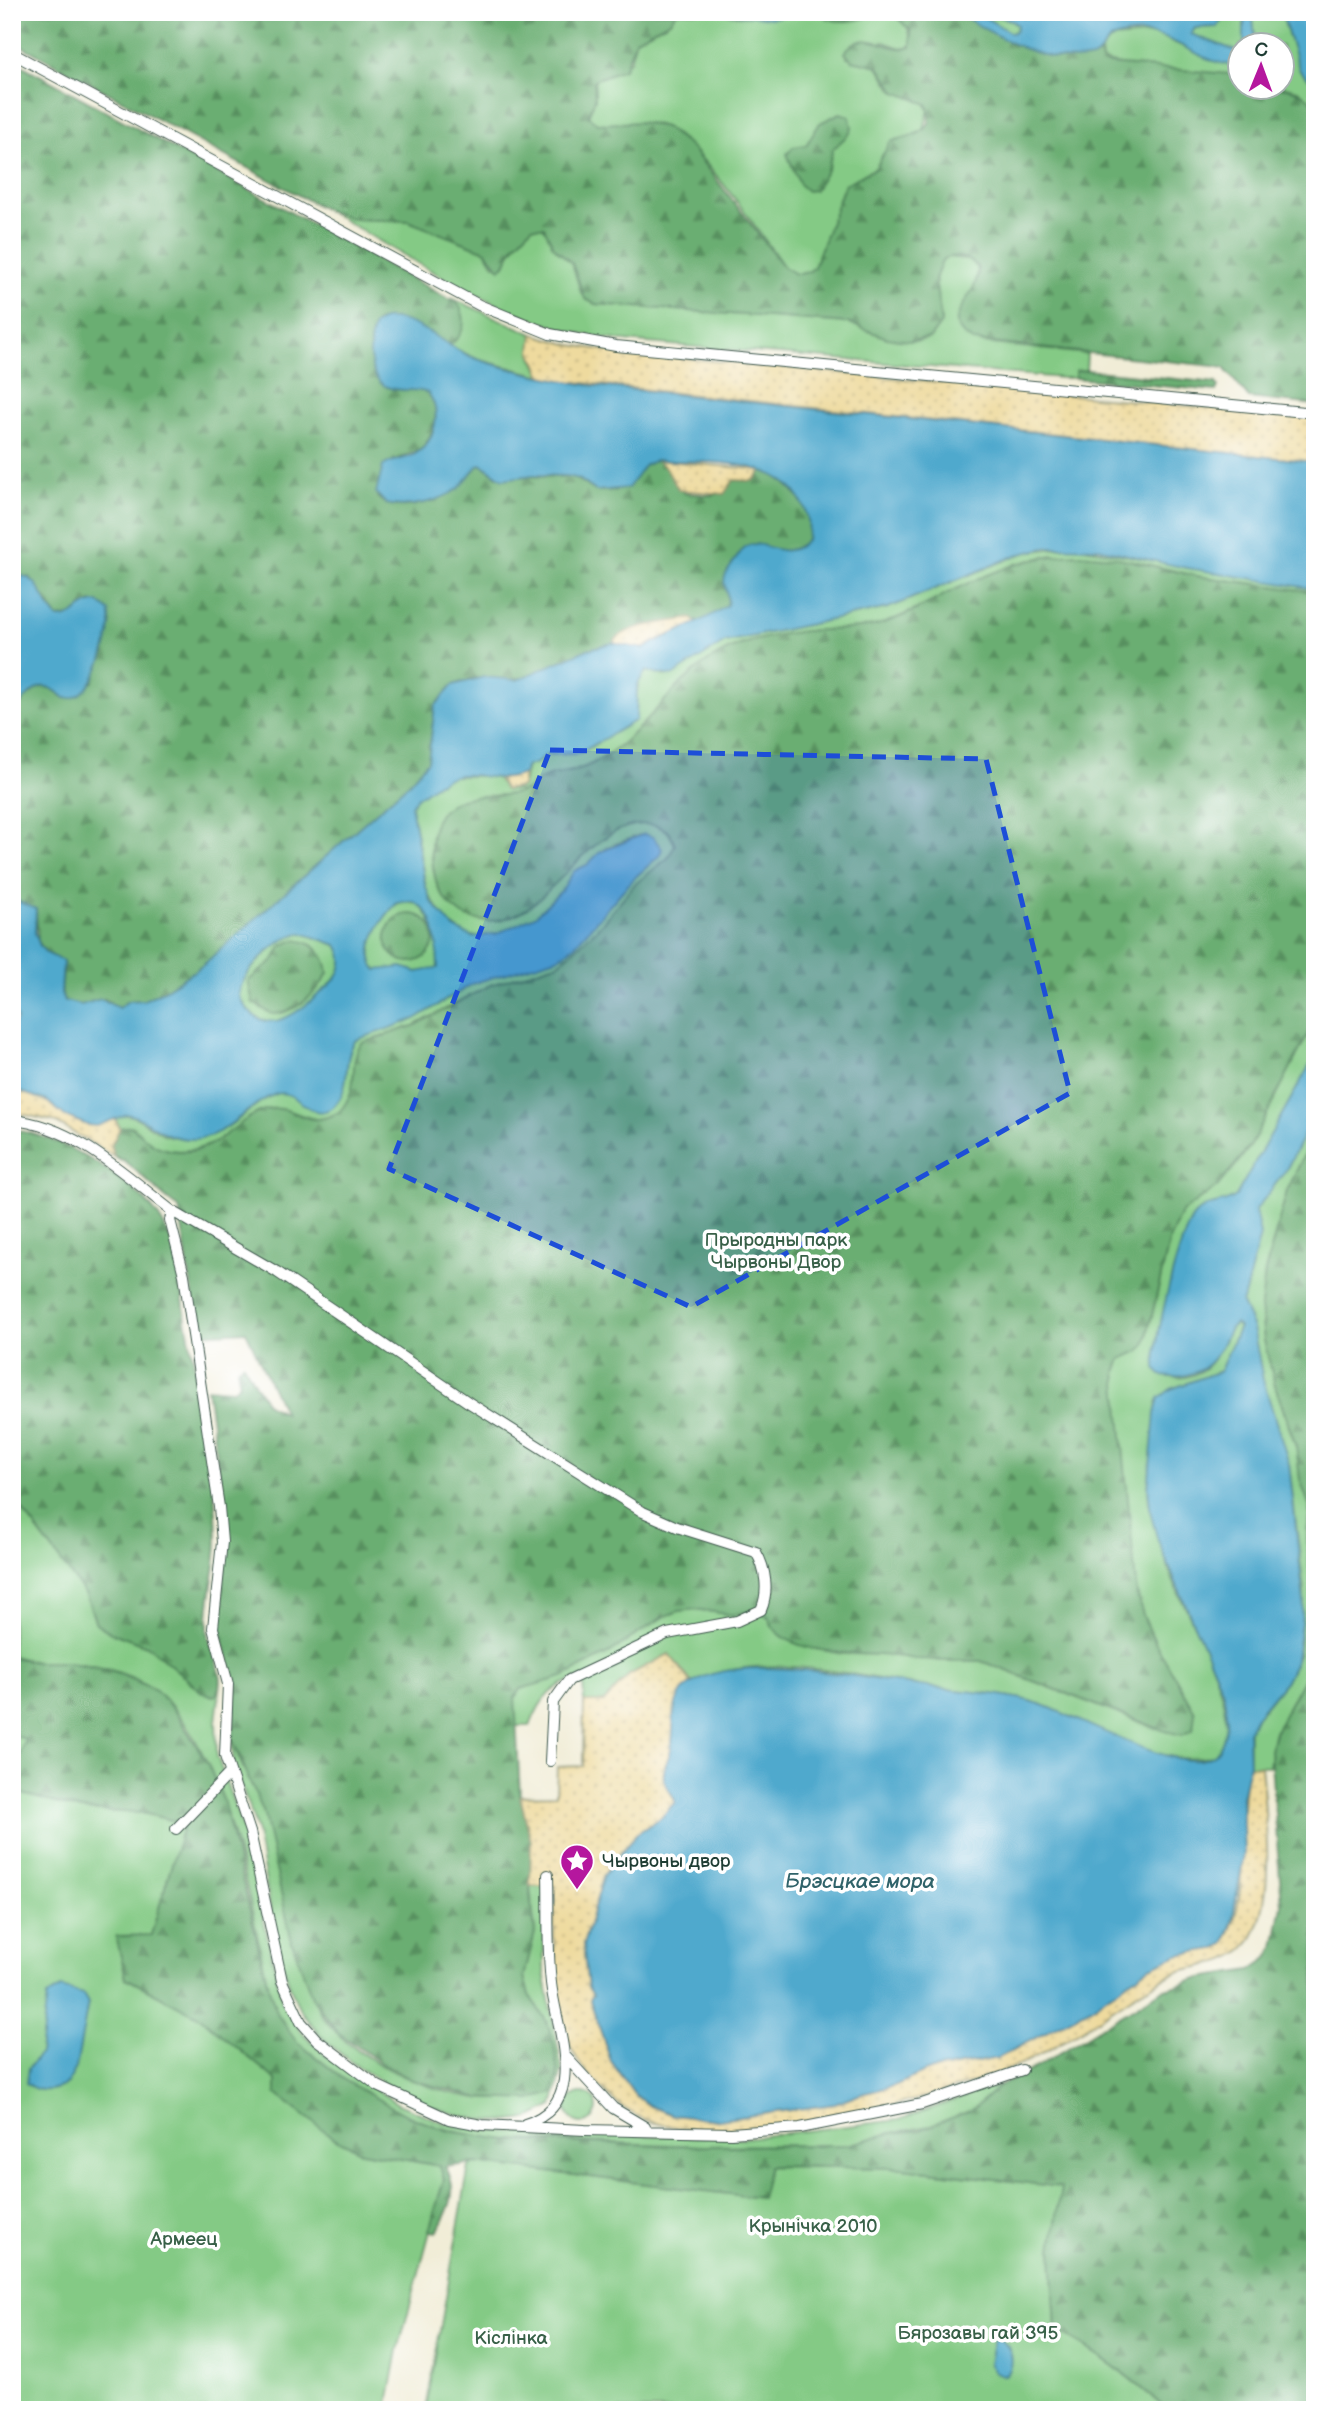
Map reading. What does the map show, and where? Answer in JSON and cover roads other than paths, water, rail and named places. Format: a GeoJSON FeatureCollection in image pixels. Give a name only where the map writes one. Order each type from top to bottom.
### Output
{"type":"FeatureCollection","features":[{"type":"Feature","properties":{"kind":"street"},"geometry":{"type":"LineString","coordinates":[[12,53],[479,305],[550,334],[642,349],[1315,413]]}},
{"type":"Feature","properties":{"kind":"street"},"geometry":{"type":"LineString","coordinates":[[12,1120],[38,1124],[70,1138],[172,1211],[277,1272],[468,1402],[643,1512],[677,1527],[756,1552],[764,1571],[764,1599],[761,1610],[737,1621],[667,1634],[569,1680],[553,1702],[550,1761]]}},
{"type":"Feature","properties":{"kind":"street"},"geometry":{"type":"LineString","coordinates":[[172,1211],[171,1226],[186,1289],[219,1507],[221,1557],[214,1628],[228,1684],[223,1736],[229,1774],[250,1832],[282,1981],[301,2022],[317,2040],[357,2072],[412,2104],[466,2123],[518,2127],[731,2133],[840,2122],[922,2104],[1022,2070]]}},
{"type":"Feature","properties":{"kind":"street"},"geometry":{"type":"LineString","coordinates":[[176,1829],[229,1774]]}},
{"type":"Feature","properties":{"kind":"street"},"geometry":{"type":"LineString","coordinates":[[518,2127],[540,2118],[557,2101],[564,2080],[565,2056],[551,1984],[548,1875]]}},
{"type":"Feature","properties":{"kind":"street"},"geometry":{"type":"LineString","coordinates":[[565,2056],[613,2108],[653,2129]]}},
{"type":"Feature","properties":{"kind":"water"},"geometry":{"type":"Polygon","coordinates":[[[717,12],[804,12],[772,18],[717,12]]]}},
{"type":"Feature","properties":{"kind":"water"},"geometry":{"type":"Polygon","coordinates":[[[956,12],[1036,12],[1069,18],[1092,12],[1126,12],[1098,20],[1099,24],[1105,26],[1151,16],[1173,18],[1186,12],[1216,17],[1222,21],[1217,27],[1195,28],[1191,34],[1226,47],[1226,64],[1209,60],[1168,39],[1135,33],[1112,39],[1093,58],[1075,60],[1039,54],[1004,39],[956,12]],[[990,14],[983,16],[1011,33],[1016,31],[1017,25],[1011,20],[990,14]]]}},
{"type":"Feature","properties":{"kind":"water"},"geometry":{"type":"Polygon","coordinates":[[[1244,12],[1252,12],[1254,32],[1244,32],[1244,12]]]}},
{"type":"Feature","properties":{"kind":"water"},"geometry":{"type":"Polygon","coordinates":[[[1281,12],[1315,12],[1308,33],[1315,56],[1315,84],[1300,71],[1296,59],[1296,32],[1287,32],[1281,12]]]}},
{"type":"Feature","properties":{"kind":"water"},"geometry":{"type":"Polygon","coordinates":[[[384,319],[397,319],[421,328],[477,359],[588,385],[1315,462],[1315,589],[1181,567],[1098,548],[1048,547],[1017,555],[888,608],[725,642],[672,676],[646,671],[637,685],[636,720],[578,754],[546,755],[537,763],[527,766],[523,774],[511,777],[468,775],[445,779],[418,797],[411,805],[425,884],[431,901],[454,928],[473,937],[496,934],[535,916],[561,891],[574,871],[587,865],[600,852],[644,834],[653,837],[662,849],[659,856],[631,881],[574,946],[557,958],[474,983],[415,1019],[356,1040],[349,1055],[340,1099],[326,1111],[311,1109],[284,1093],[265,1099],[226,1128],[204,1138],[191,1139],[170,1135],[127,1114],[97,1126],[87,1125],[65,1116],[47,1101],[12,1089],[12,1029],[17,1019],[12,1005],[12,893],[19,902],[36,909],[35,933],[40,946],[46,953],[63,961],[61,993],[64,1001],[81,1005],[101,999],[119,1008],[128,1001],[144,1000],[202,966],[408,784],[428,761],[435,706],[453,685],[484,677],[517,680],[588,649],[613,643],[644,649],[707,618],[727,605],[724,578],[745,547],[759,544],[790,550],[799,547],[807,539],[807,515],[793,490],[778,478],[760,470],[718,463],[656,460],[645,465],[628,488],[596,491],[579,479],[567,476],[533,475],[503,479],[481,464],[458,489],[442,498],[413,505],[386,504],[376,493],[383,466],[421,450],[431,436],[436,418],[433,401],[428,393],[390,388],[377,378],[370,351],[374,325],[384,319]],[[411,901],[397,903],[375,935],[371,954],[372,963],[377,970],[402,967],[417,972],[438,968],[431,920],[420,906],[411,901]],[[302,933],[283,940],[262,957],[245,977],[239,996],[257,1018],[277,1021],[287,1017],[308,1003],[338,975],[342,961],[337,945],[302,933]]]}},
{"type":"Feature","properties":{"kind":"water"},"geometry":{"type":"Polygon","coordinates":[[[23,576],[34,583],[58,618],[69,616],[98,602],[109,611],[109,634],[100,665],[85,690],[75,697],[65,698],[50,688],[40,687],[18,705],[12,705],[12,578],[23,576]]]}},
{"type":"Feature","properties":{"kind":"water","name":"Брэсцкае мора"},"geometry":{"type":"Polygon","coordinates":[[[1315,1056],[1315,1113],[1286,1170],[1255,1211],[1260,1235],[1242,1304],[1253,1328],[1263,1380],[1289,1464],[1304,1602],[1296,1660],[1287,1679],[1255,1718],[1248,1732],[1249,1765],[1242,1797],[1244,1854],[1232,1922],[1224,1944],[1214,1949],[1177,1955],[1148,1968],[1089,2009],[998,2058],[927,2071],[896,2085],[835,2104],[718,2120],[673,2115],[650,2106],[634,2094],[611,2061],[590,2000],[593,1995],[588,1987],[583,1945],[604,1875],[636,1834],[662,1817],[675,1802],[666,1786],[664,1775],[671,1749],[674,1712],[682,1692],[701,1678],[729,1670],[764,1668],[841,1674],[988,1693],[1040,1704],[1123,1740],[1169,1756],[1189,1760],[1205,1759],[1219,1748],[1226,1729],[1222,1689],[1158,1541],[1148,1489],[1155,1413],[1159,1398],[1171,1389],[1220,1371],[1239,1327],[1235,1324],[1230,1328],[1211,1362],[1188,1375],[1168,1377],[1159,1373],[1156,1359],[1158,1341],[1168,1292],[1188,1226],[1199,1211],[1236,1196],[1315,1056]]]}},
{"type":"Feature","properties":{"kind":"water"},"geometry":{"type":"Polygon","coordinates":[[[61,1988],[83,1994],[88,2003],[76,2068],[67,2084],[51,2090],[36,2089],[26,2083],[28,2069],[40,2053],[47,1996],[61,1988]]]}},
{"type":"Feature","properties":{"kind":"water"},"geometry":{"type":"Polygon","coordinates":[[[994,2338],[1005,2343],[1011,2354],[1011,2366],[1005,2376],[995,2372],[989,2363],[994,2338]]]}},
{"type":"Feature","properties":{"kind":"place","name":"Чырвоны двор"},"geometry":{"type":"Point","coordinates":[577,1891]}},
{"type":"Feature","properties":{"kind":"park label","name":"Прыродны парк Чырвоны Двор"},"geometry":{"type":"Point","coordinates":[776,1251]}},
{"type":"Feature","properties":{"kind":"park label","name":"Крынічка 2010"},"geometry":{"type":"Point","coordinates":[813,2226]}},
{"type":"Feature","properties":{"kind":"park label","name":"Армеец"},"geometry":{"type":"Point","coordinates":[184,2239]}},
{"type":"Feature","properties":{"kind":"park label","name":"Бярозавы гай 395"},"geometry":{"type":"Point","coordinates":[978,2333]}},
{"type":"Feature","properties":{"kind":"park label","name":"Кіслінка"},"geometry":{"type":"Point","coordinates":[511,2338]}}]}
